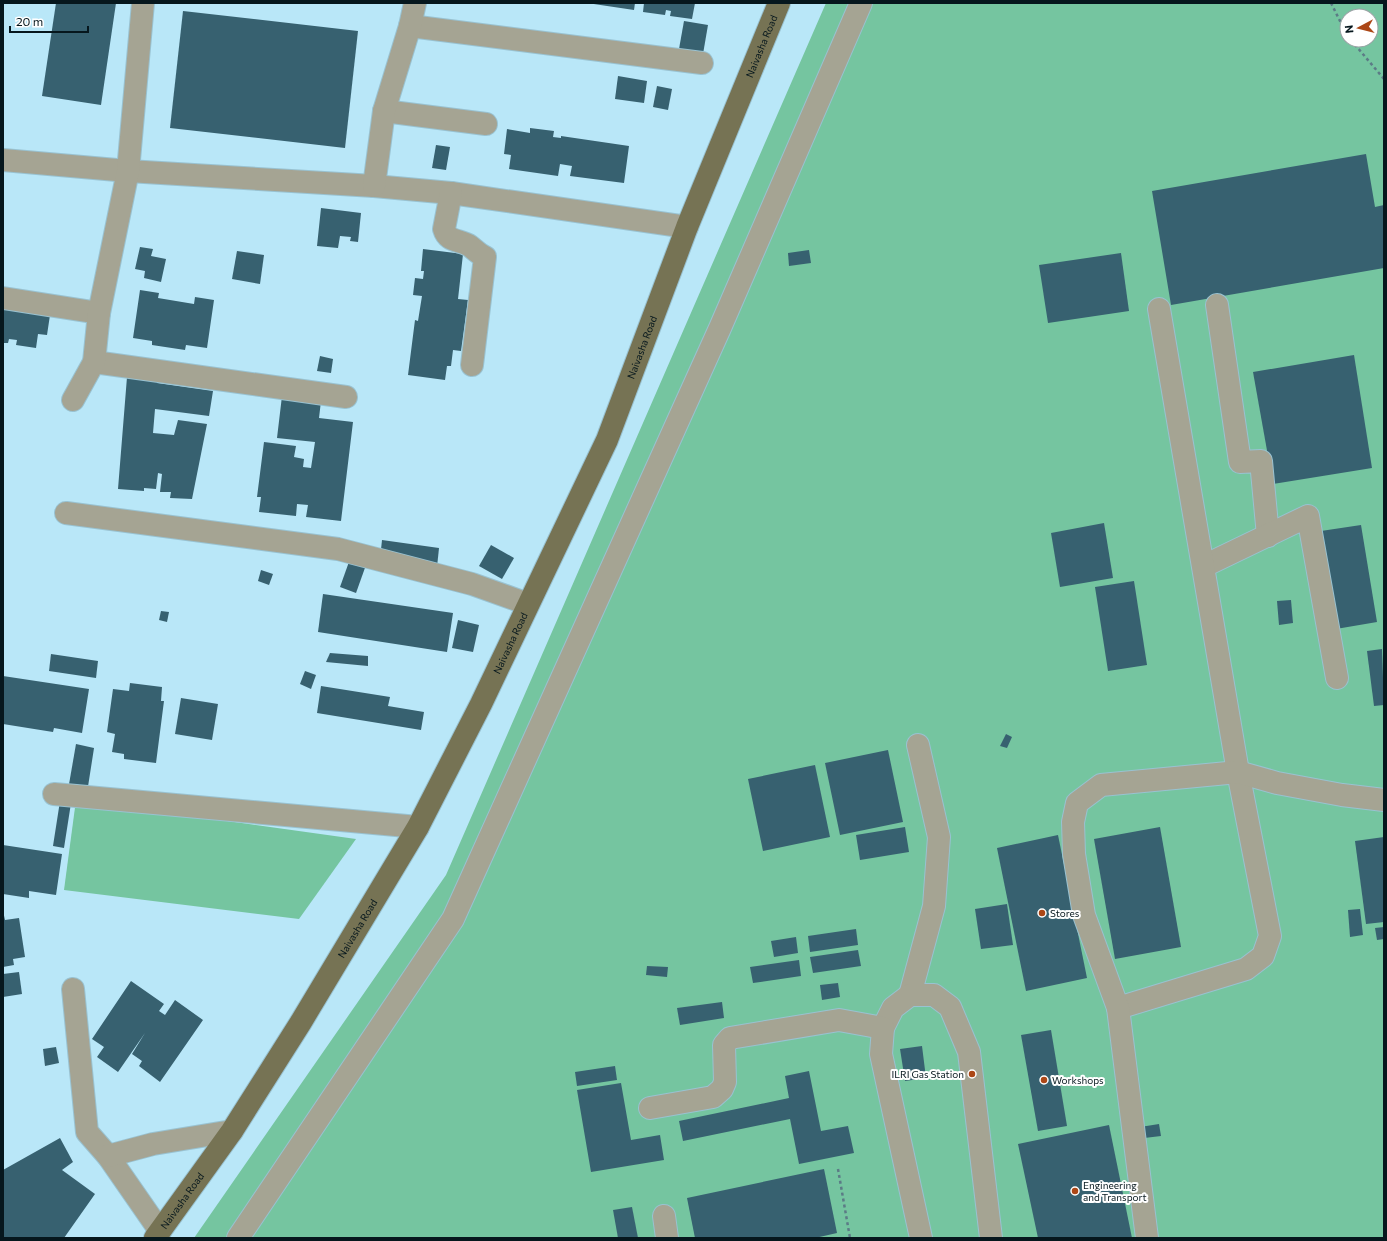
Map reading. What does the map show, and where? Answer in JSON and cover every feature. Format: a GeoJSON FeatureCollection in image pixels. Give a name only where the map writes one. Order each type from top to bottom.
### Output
{"type":"FeatureCollection","features":[{"type":"Feature","properties":{"kind":"main road","name":"Naivasha Road"},"geometry":{"type":"LineString","coordinates":[[158,1234],[232,1131],[301,1022],[418,827],[482,704],[528,604],[607,440],[687,226],[779,3]]}},
{"type":"Feature","properties":{"kind":"street"},"geometry":{"type":"LineString","coordinates":[[73,400],[94,362],[99,313],[128,171],[143,3]]}},
{"type":"Feature","properties":{"kind":"street"},"geometry":{"type":"LineString","coordinates":[[374,186],[384,111],[410,26],[414,3]]}},
{"type":"Feature","properties":{"kind":"street"},"geometry":{"type":"LineString","coordinates":[[238,1238],[453,919],[716,335],[862,3]]}},
{"type":"Feature","properties":{"kind":"street"},"geometry":{"type":"LineString","coordinates":[[410,26],[702,63]]}},
{"type":"Feature","properties":{"kind":"street"},"geometry":{"type":"LineString","coordinates":[[384,111],[486,124]]}},
{"type":"Feature","properties":{"kind":"street"},"geometry":{"type":"LineString","coordinates":[[3,160],[128,171],[374,186],[451,193],[687,226]]}},
{"type":"Feature","properties":{"kind":"street"},"geometry":{"type":"LineString","coordinates":[[451,193],[444,229],[446,235],[449,239],[469,245],[485,257],[472,366]]}},
{"type":"Feature","properties":{"kind":"street"},"geometry":{"type":"LineString","coordinates":[[3,298],[99,313]]}},
{"type":"Feature","properties":{"kind":"street"},"geometry":{"type":"LineString","coordinates":[[1217,305],[1240,462],[1260,461],[1268,536]]}},
{"type":"Feature","properties":{"kind":"street"},"geometry":{"type":"LineString","coordinates":[[1118,1008],[1246,968],[1263,956],[1270,936],[1238,772],[1159,309]]}},
{"type":"Feature","properties":{"kind":"street"},"geometry":{"type":"LineString","coordinates":[[94,362],[346,398]]}},
{"type":"Feature","properties":{"kind":"street"},"geometry":{"type":"LineString","coordinates":[[66,513],[338,549],[472,584],[528,604]]}},
{"type":"Feature","properties":{"kind":"street"},"geometry":{"type":"LineString","coordinates":[[1204,566],[1308,516],[1337,678]]}},
{"type":"Feature","properties":{"kind":"street"},"geometry":{"type":"LineString","coordinates":[[910,995],[934,906],[939,837],[918,745]]}},
{"type":"Feature","properties":{"kind":"street"},"geometry":{"type":"LineString","coordinates":[[1147,1238],[1118,1008],[1084,915],[1074,854],[1072,822],[1077,803],[1101,785],[1238,772],[1246,776],[1284,785],[1342,796],[1384,800]]}},
{"type":"Feature","properties":{"kind":"street"},"geometry":{"type":"LineString","coordinates":[[54,794],[418,827]]}},
{"type":"Feature","properties":{"kind":"street"},"geometry":{"type":"LineString","coordinates":[[73,989],[87,1132],[108,1156],[158,1234]]}},
{"type":"Feature","properties":{"kind":"street"},"geometry":{"type":"LineString","coordinates":[[920,1238],[881,1054],[883,1028],[893,1008],[910,995],[934,995],[950,1007],[970,1052],[991,1238]]}},
{"type":"Feature","properties":{"kind":"street"},"geometry":{"type":"LineString","coordinates":[[650,1108],[712,1098],[722,1089],[725,1082],[724,1045],[730,1038],[840,1020],[883,1028]]}},
{"type":"Feature","properties":{"kind":"street"},"geometry":{"type":"LineString","coordinates":[[108,1156],[153,1144],[232,1131]]}},
{"type":"Feature","properties":{"kind":"street"},"geometry":{"type":"LineString","coordinates":[[664,1216],[667,1238]]}},
{"type":"Feature","properties":{"kind":"path"},"geometry":{"type":"LineString","coordinates":[[1331,3],[1339,19]]}},
{"type":"Feature","properties":{"kind":"path"},"geometry":{"type":"LineString","coordinates":[[1358,48],[1384,79]]}},
{"type":"Feature","properties":{"kind":"path"},"geometry":{"type":"LineString","coordinates":[[838,1169],[850,1238]]}},
{"type":"Feature","properties":{"kind":"green space"},"geometry":{"type":"Polygon","coordinates":[[[826,3],[1384,3],[1384,1238],[194,1238],[446,875],[826,3]]]}},
{"type":"Feature","properties":{"kind":"green space"},"geometry":{"type":"Polygon","coordinates":[[[76,800],[356,839],[299,919],[64,890],[76,800]]]}},
{"type":"Feature","properties":{"kind":"building"},"geometry":{"type":"Polygon","coordinates":[[[56,3],[116,3],[101,105],[42,96],[56,3]]]}},
{"type":"Feature","properties":{"kind":"building"},"geometry":{"type":"Polygon","coordinates":[[[587,3],[635,3],[634,10],[587,3]]]}},
{"type":"Feature","properties":{"kind":"building"},"geometry":{"type":"Polygon","coordinates":[[[644,3],[695,3],[692,19],[670,16],[671,11],[666,10],[665,15],[643,12],[644,3]]]}},
{"type":"Feature","properties":{"kind":"building"},"geometry":{"type":"Polygon","coordinates":[[[183,11],[358,31],[345,148],[170,128],[183,11]]]}},
{"type":"Feature","properties":{"kind":"building"},"geometry":{"type":"Polygon","coordinates":[[[684,21],[708,25],[703,54],[679,49],[684,21]]]}},
{"type":"Feature","properties":{"kind":"building"},"geometry":{"type":"Polygon","coordinates":[[[618,76],[647,81],[644,103],[615,99],[618,76]]]}},
{"type":"Feature","properties":{"kind":"building"},"geometry":{"type":"Polygon","coordinates":[[[657,86],[672,89],[668,110],[653,107],[657,86]]]}},
{"type":"Feature","properties":{"kind":"building"},"geometry":{"type":"Polygon","coordinates":[[[530,128],[554,131],[553,137],[561,138],[561,136],[629,146],[624,183],[570,176],[572,166],[560,164],[558,176],[509,169],[511,155],[504,154],[507,129],[530,133],[530,128]]]}},
{"type":"Feature","properties":{"kind":"building"},"geometry":{"type":"Polygon","coordinates":[[[436,145],[450,147],[446,170],[432,168],[436,145]]]}},
{"type":"Feature","properties":{"kind":"building"},"geometry":{"type":"Polygon","coordinates":[[[1366,154],[1375,207],[1384,205],[1384,268],[1171,305],[1152,191],[1366,154]]]}},
{"type":"Feature","properties":{"kind":"building"},"geometry":{"type":"Polygon","coordinates":[[[321,208],[361,213],[358,242],[350,241],[351,237],[340,236],[338,248],[317,246],[321,208]]]}},
{"type":"Feature","properties":{"kind":"building"},"geometry":{"type":"Polygon","coordinates":[[[140,247],[153,249],[151,256],[166,259],[161,282],[144,278],[145,271],[135,269],[140,247]]]}},
{"type":"Feature","properties":{"kind":"building"},"geometry":{"type":"Polygon","coordinates":[[[423,249],[463,254],[458,299],[468,300],[461,351],[453,350],[451,366],[447,366],[445,380],[408,375],[415,320],[418,321],[422,296],[413,295],[415,278],[423,279],[424,271],[421,271],[423,249]]]}},
{"type":"Feature","properties":{"kind":"building"},"geometry":{"type":"Polygon","coordinates":[[[809,250],[811,263],[789,266],[788,253],[809,250]]]}},
{"type":"Feature","properties":{"kind":"building"},"geometry":{"type":"Polygon","coordinates":[[[237,251],[264,255],[260,284],[232,279],[237,251]]]}},
{"type":"Feature","properties":{"kind":"building"},"geometry":{"type":"Polygon","coordinates":[[[1121,253],[1129,311],[1048,323],[1039,265],[1121,253]]]}},
{"type":"Feature","properties":{"kind":"building"},"geometry":{"type":"Polygon","coordinates":[[[140,290],[159,293],[158,298],[194,304],[195,297],[214,300],[207,348],[186,345],[185,350],[152,345],[152,341],[133,338],[140,290]]]}},
{"type":"Feature","properties":{"kind":"building"},"geometry":{"type":"Polygon","coordinates":[[[3,308],[50,315],[47,335],[38,334],[36,348],[16,345],[17,340],[9,339],[8,343],[3,343],[3,308]]]}},
{"type":"Feature","properties":{"kind":"building"},"geometry":{"type":"Polygon","coordinates":[[[1354,355],[1372,468],[1273,484],[1253,372],[1354,355]]]}},
{"type":"Feature","properties":{"kind":"building"},"geometry":{"type":"Polygon","coordinates":[[[320,356],[333,359],[331,373],[317,371],[320,356]]]}},
{"type":"Feature","properties":{"kind":"building"},"geometry":{"type":"Polygon","coordinates":[[[127,377],[157,379],[157,383],[213,391],[209,416],[155,409],[153,433],[174,435],[178,420],[207,424],[192,499],[170,498],[171,492],[160,492],[162,474],[158,473],[156,489],[144,488],[144,491],[118,489],[127,377]]]}},
{"type":"Feature","properties":{"kind":"building"},"geometry":{"type":"Polygon","coordinates":[[[282,396],[321,401],[319,418],[353,422],[341,521],[306,517],[308,505],[297,504],[296,516],[259,512],[261,497],[257,497],[264,442],[296,446],[294,457],[304,459],[303,467],[311,468],[315,442],[277,438],[282,396]]]}},
{"type":"Feature","properties":{"kind":"building"},"geometry":{"type":"Polygon","coordinates":[[[1104,523],[1113,578],[1060,587],[1051,533],[1104,523]]]}},
{"type":"Feature","properties":{"kind":"building"},"geometry":{"type":"Polygon","coordinates":[[[1361,525],[1377,622],[1336,629],[1321,531],[1361,525]]]}},
{"type":"Feature","properties":{"kind":"building"},"geometry":{"type":"Polygon","coordinates":[[[382,540],[439,548],[437,567],[380,559],[382,540]]]}},
{"type":"Feature","properties":{"kind":"building"},"geometry":{"type":"Polygon","coordinates":[[[491,545],[514,558],[502,579],[479,566],[491,545]]]}},
{"type":"Feature","properties":{"kind":"building"},"geometry":{"type":"Polygon","coordinates":[[[350,559],[366,565],[356,593],[340,587],[350,559]]]}},
{"type":"Feature","properties":{"kind":"building"},"geometry":{"type":"Polygon","coordinates":[[[261,570],[273,574],[269,585],[258,581],[261,570]]]}},
{"type":"Feature","properties":{"kind":"building"},"geometry":{"type":"Polygon","coordinates":[[[1134,581],[1147,665],[1108,671],[1095,587],[1134,581]]]}},
{"type":"Feature","properties":{"kind":"building"},"geometry":{"type":"Polygon","coordinates":[[[323,594],[453,613],[447,652],[318,632],[323,594]]]}},
{"type":"Feature","properties":{"kind":"building"},"geometry":{"type":"Polygon","coordinates":[[[1291,600],[1293,623],[1279,625],[1277,601],[1291,600]]]}},
{"type":"Feature","properties":{"kind":"building"},"geometry":{"type":"Polygon","coordinates":[[[161,611],[169,612],[167,622],[159,620],[161,611]]]}},
{"type":"Feature","properties":{"kind":"building"},"geometry":{"type":"Polygon","coordinates":[[[458,620],[479,625],[473,652],[452,648],[458,620]]]}},
{"type":"Feature","properties":{"kind":"building"},"geometry":{"type":"Polygon","coordinates":[[[1382,649],[1384,705],[1374,706],[1367,651],[1382,649]]]}},
{"type":"Feature","properties":{"kind":"building"},"geometry":{"type":"Polygon","coordinates":[[[330,653],[368,656],[368,666],[326,662],[330,653]]]}},
{"type":"Feature","properties":{"kind":"building"},"geometry":{"type":"Polygon","coordinates":[[[51,654],[98,661],[96,678],[49,671],[51,654]]]}},
{"type":"Feature","properties":{"kind":"building"},"geometry":{"type":"Polygon","coordinates":[[[305,671],[316,675],[311,689],[300,684],[305,671]]]}},
{"type":"Feature","properties":{"kind":"building"},"geometry":{"type":"Polygon","coordinates":[[[3,676],[89,689],[82,733],[54,728],[53,732],[3,724],[3,676]]]}},
{"type":"Feature","properties":{"kind":"building"},"geometry":{"type":"Polygon","coordinates":[[[130,683],[162,687],[161,701],[164,701],[156,763],[124,759],[124,754],[112,752],[115,734],[107,732],[113,689],[129,691],[130,683]]]}},
{"type":"Feature","properties":{"kind":"building"},"geometry":{"type":"Polygon","coordinates":[[[321,686],[390,697],[388,706],[424,712],[421,730],[317,713],[321,686]]]}},
{"type":"Feature","properties":{"kind":"building"},"geometry":{"type":"Polygon","coordinates":[[[181,698],[218,704],[212,740],[175,734],[181,698]]]}},
{"type":"Feature","properties":{"kind":"building"},"geometry":{"type":"Polygon","coordinates":[[[1006,734],[1012,737],[1007,748],[1000,746],[1006,734]]]}},
{"type":"Feature","properties":{"kind":"building"},"geometry":{"type":"Polygon","coordinates":[[[76,744],[94,748],[87,793],[68,790],[76,744]]]}},
{"type":"Feature","properties":{"kind":"building"},"geometry":{"type":"Polygon","coordinates":[[[888,750],[903,822],[840,835],[825,763],[888,750]]]}},
{"type":"Feature","properties":{"kind":"building"},"geometry":{"type":"Polygon","coordinates":[[[815,765],[830,837],[763,851],[748,779],[815,765]]]}},
{"type":"Feature","properties":{"kind":"building"},"geometry":{"type":"Polygon","coordinates":[[[60,801],[71,803],[64,848],[53,846],[60,801]]]}},
{"type":"Feature","properties":{"kind":"building"},"geometry":{"type":"Polygon","coordinates":[[[905,827],[909,852],[860,860],[856,835],[905,827]]]}},
{"type":"Feature","properties":{"kind":"building"},"geometry":{"type":"Polygon","coordinates":[[[1160,827],[1181,947],[1115,959],[1094,839],[1160,827]]]}},
{"type":"Feature","properties":{"kind":"building","name":"Stores"},"geometry":{"type":"Polygon","coordinates":[[[1058,835],[1087,978],[1026,991],[997,848],[1058,835]]]}},
{"type":"Feature","properties":{"kind":"building"},"geometry":{"type":"Polygon","coordinates":[[[1384,837],[1384,922],[1366,924],[1355,841],[1384,837]]]}},
{"type":"Feature","properties":{"kind":"building"},"geometry":{"type":"Polygon","coordinates":[[[3,845],[62,854],[56,895],[29,891],[29,898],[3,894],[3,845]]]}},
{"type":"Feature","properties":{"kind":"building"},"geometry":{"type":"Polygon","coordinates":[[[1007,904],[1013,945],[981,949],[975,909],[1007,904]]]}},
{"type":"Feature","properties":{"kind":"building"},"geometry":{"type":"Polygon","coordinates":[[[1360,909],[1363,935],[1350,937],[1348,910],[1360,909]]]}},
{"type":"Feature","properties":{"kind":"building"},"geometry":{"type":"Polygon","coordinates":[[[3,911],[5,920],[19,918],[25,957],[13,959],[14,965],[3,967],[3,911]]]}},
{"type":"Feature","properties":{"kind":"building"},"geometry":{"type":"Polygon","coordinates":[[[1384,927],[1384,939],[1377,940],[1375,928],[1384,927]]]}},
{"type":"Feature","properties":{"kind":"building"},"geometry":{"type":"Polygon","coordinates":[[[856,929],[858,945],[810,952],[808,936],[856,929]]]}},
{"type":"Feature","properties":{"kind":"building"},"geometry":{"type":"Polygon","coordinates":[[[796,937],[798,953],[774,957],[771,941],[796,937]]]}},
{"type":"Feature","properties":{"kind":"building"},"geometry":{"type":"Polygon","coordinates":[[[858,950],[861,966],[813,973],[810,957],[858,950]]]}},
{"type":"Feature","properties":{"kind":"building"},"geometry":{"type":"Polygon","coordinates":[[[799,960],[801,976],[753,983],[750,967],[799,960]]]}},
{"type":"Feature","properties":{"kind":"building"},"geometry":{"type":"Polygon","coordinates":[[[647,966],[668,967],[667,977],[646,975],[647,966]]]}},
{"type":"Feature","properties":{"kind":"building"},"geometry":{"type":"Polygon","coordinates":[[[19,972],[22,994],[3,997],[3,974],[19,972]]]}},
{"type":"Feature","properties":{"kind":"building"},"geometry":{"type":"Polygon","coordinates":[[[131,981],[164,1004],[159,1011],[165,1015],[175,1000],[203,1020],[160,1082],[139,1066],[142,1061],[132,1054],[145,1033],[118,1072],[97,1057],[104,1047],[92,1039],[131,981]]]}},
{"type":"Feature","properties":{"kind":"building"},"geometry":{"type":"Polygon","coordinates":[[[838,983],[840,997],[822,1000],[820,985],[838,983]]]}},
{"type":"Feature","properties":{"kind":"building"},"geometry":{"type":"Polygon","coordinates":[[[722,1002],[724,1018],[680,1025],[677,1008],[722,1002]]]}},
{"type":"Feature","properties":{"kind":"building","name":"Workshops"},"geometry":{"type":"Polygon","coordinates":[[[1051,1030],[1067,1126],[1038,1131],[1021,1035],[1051,1030]]]}},
{"type":"Feature","properties":{"kind":"building"},"geometry":{"type":"Polygon","coordinates":[[[922,1046],[926,1078],[905,1081],[900,1049],[922,1046]]]}},
{"type":"Feature","properties":{"kind":"building"},"geometry":{"type":"Polygon","coordinates":[[[56,1047],[59,1063],[45,1066],[43,1049],[56,1047]]]}},
{"type":"Feature","properties":{"kind":"building"},"geometry":{"type":"Polygon","coordinates":[[[615,1066],[617,1080],[577,1086],[575,1072],[615,1066]]]}},
{"type":"Feature","properties":{"kind":"building"},"geometry":{"type":"Polygon","coordinates":[[[809,1071],[821,1131],[848,1126],[854,1153],[799,1164],[790,1119],[683,1141],[679,1121],[789,1098],[785,1076],[809,1071]]]}},
{"type":"Feature","properties":{"kind":"building"},"geometry":{"type":"Polygon","coordinates":[[[621,1083],[631,1140],[660,1135],[664,1160],[591,1172],[577,1090],[621,1083]]]}},
{"type":"Feature","properties":{"kind":"building"},"geometry":{"type":"Polygon","coordinates":[[[1159,1124],[1161,1136],[1136,1139],[1134,1128],[1159,1124]]]}},
{"type":"Feature","properties":{"kind":"building","name":"Engineering and Transport"},"geometry":{"type":"Polygon","coordinates":[[[1109,1125],[1132,1238],[1038,1238],[1018,1144],[1109,1125]]]}},
{"type":"Feature","properties":{"kind":"building"},"geometry":{"type":"Polygon","coordinates":[[[60,1138],[73,1162],[62,1170],[95,1194],[64,1238],[3,1238],[3,1170],[60,1138]]]}},
{"type":"Feature","properties":{"kind":"building"},"geometry":{"type":"Polygon","coordinates":[[[824,1169],[837,1233],[815,1238],[695,1238],[687,1198],[824,1169]]]}},
{"type":"Feature","properties":{"kind":"building"},"geometry":{"type":"Polygon","coordinates":[[[632,1207],[638,1238],[618,1238],[613,1210],[632,1207]]]}},
{"type":"Feature","properties":{"kind":"place","name":"Stores"},"geometry":{"type":"Point","coordinates":[1042,913]}},
{"type":"Feature","properties":{"kind":"place","name":"ILRI Gas Station"},"geometry":{"type":"Point","coordinates":[972,1074]}},
{"type":"Feature","properties":{"kind":"place","name":"Workshops"},"geometry":{"type":"Point","coordinates":[1044,1080]}},
{"type":"Feature","properties":{"kind":"place","name":"Engineering and Transport"},"geometry":{"type":"Point","coordinates":[1075,1191]}}]}
